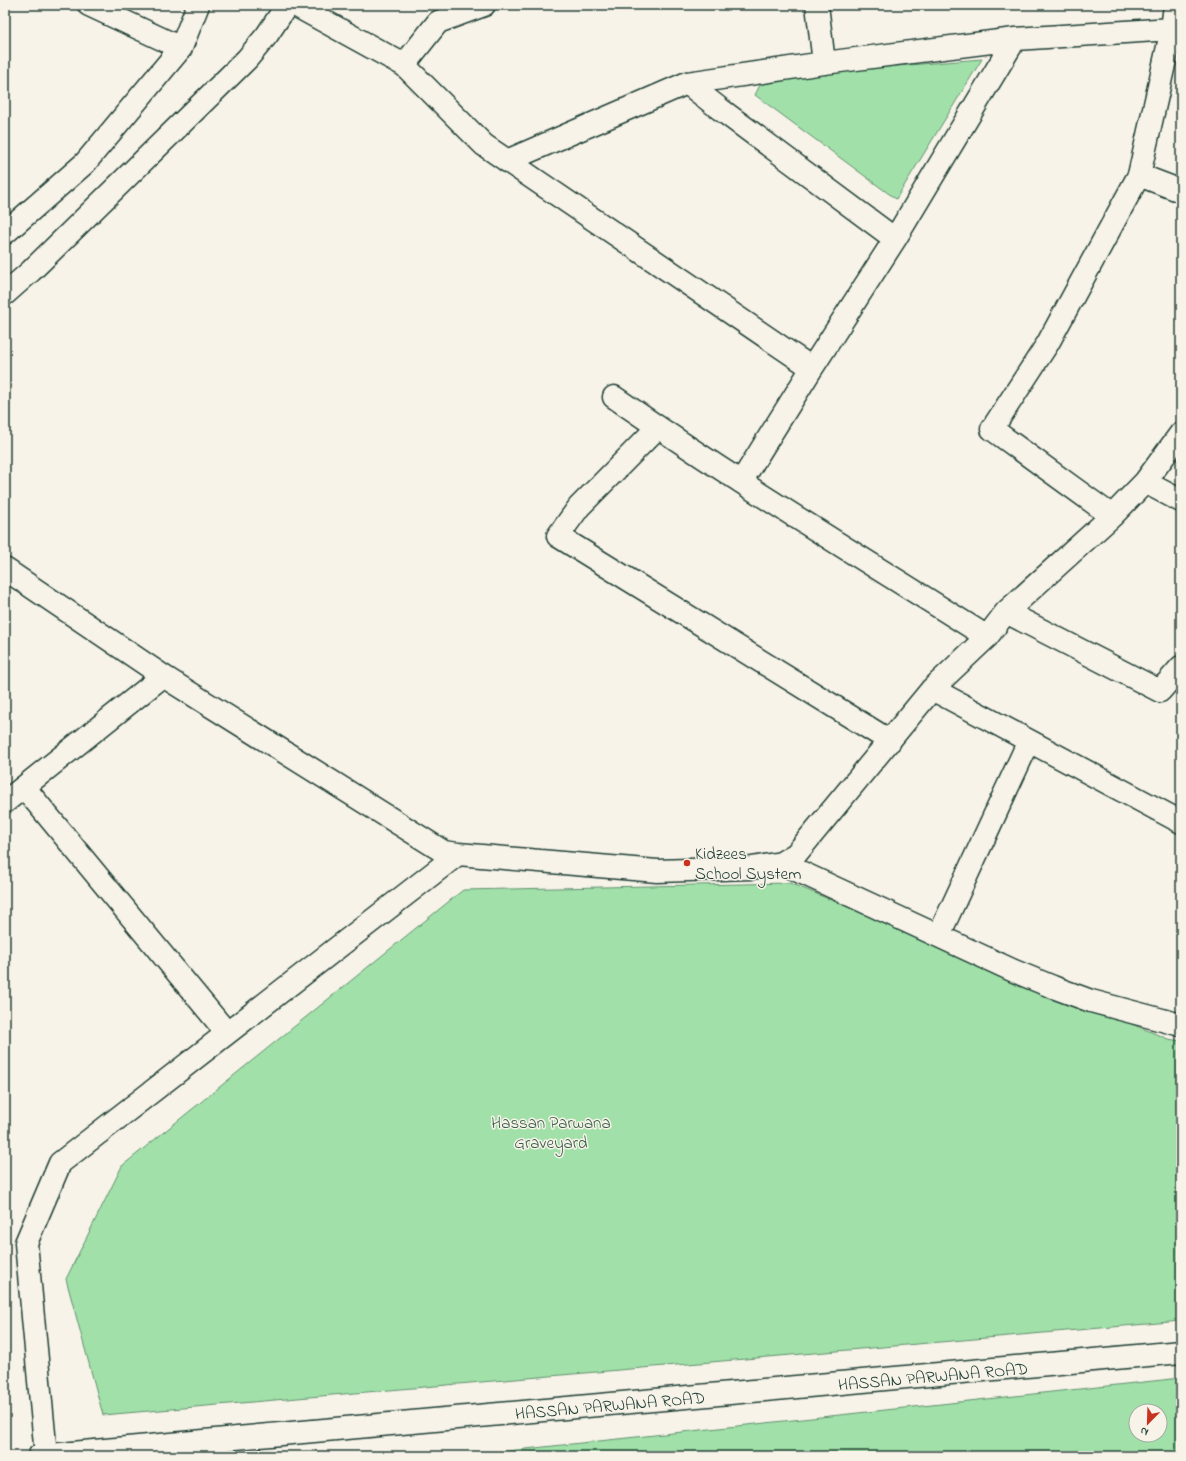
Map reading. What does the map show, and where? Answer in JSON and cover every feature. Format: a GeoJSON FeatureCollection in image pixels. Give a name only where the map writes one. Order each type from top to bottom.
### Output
{"type":"FeatureCollection","features":[{"type":"Feature","properties":{"kind":"street"},"geometry":{"type":"LineString","coordinates":[[90,5],[182,48]]}},
{"type":"Feature","properties":{"kind":"street"},"geometry":{"type":"LineString","coordinates":[[5,233],[85,164],[182,48],[198,5]]}},
{"type":"Feature","properties":{"kind":"street"},"geometry":{"type":"LineString","coordinates":[[5,294],[31,271],[247,59],[267,35],[287,5]]}},
{"type":"Feature","properties":{"kind":"street"},"geometry":{"type":"LineString","coordinates":[[295,5],[404,65],[484,145],[812,368]]}},
{"type":"Feature","properties":{"kind":"street"},"geometry":{"type":"LineString","coordinates":[[404,65],[438,22],[484,5]]}},
{"type":"Feature","properties":{"kind":"street"},"geometry":{"type":"LineString","coordinates":[[817,5],[824,63]]}},
{"type":"Feature","properties":{"kind":"street"},"geometry":{"type":"LineString","coordinates":[[1112,516],[992,429],[1048,344],[1139,175],[1172,29],[1175,5]]}},
{"type":"Feature","properties":{"kind":"street"},"geometry":{"type":"LineString","coordinates":[[507,161],[687,83],[824,63],[1015,39],[1172,29]]}},
{"type":"Feature","properties":{"kind":"street"},"geometry":{"type":"LineString","coordinates":[[741,482],[895,239],[1015,39]]}},
{"type":"Feature","properties":{"kind":"street"},"geometry":{"type":"LineString","coordinates":[[687,83],[895,239]]}},
{"type":"Feature","properties":{"kind":"street"},"geometry":{"type":"LineString","coordinates":[[1139,175],[1181,191]]}},
{"type":"Feature","properties":{"kind":"street"},"geometry":{"type":"LineString","coordinates":[[614,397],[741,482],[987,637]]}},
{"type":"Feature","properties":{"kind":"street"},"geometry":{"type":"LineString","coordinates":[[658,427],[579,507],[558,536],[890,741]]}},
{"type":"Feature","properties":{"kind":"street"},"geometry":{"type":"LineString","coordinates":[[5,569],[164,676],[444,852],[657,870],[752,868],[781,863],[796,854],[932,689],[987,637],[1006,612],[1112,516],[1145,482],[1181,433]]}},
{"type":"Feature","properties":{"kind":"street"},"geometry":{"type":"LineString","coordinates":[[1145,482],[1181,501]]}},
{"type":"Feature","properties":{"kind":"street"},"geometry":{"type":"LineString","coordinates":[[1006,612],[1160,691],[1181,667]]}},
{"type":"Feature","properties":{"kind":"street"},"geometry":{"type":"LineString","coordinates":[[5,802],[164,676]]}},
{"type":"Feature","properties":{"kind":"street"},"geometry":{"type":"LineString","coordinates":[[932,689],[1181,822]]}},
{"type":"Feature","properties":{"kind":"street"},"geometry":{"type":"LineString","coordinates":[[939,935],[1029,741]]}},
{"type":"Feature","properties":{"kind":"street"},"geometry":{"type":"LineString","coordinates":[[24,787],[227,1033]]}},
{"type":"Feature","properties":{"kind":"street"},"geometry":{"type":"LineString","coordinates":[[43,1456],[26,1243],[60,1163],[458,854]]}},
{"type":"Feature","properties":{"kind":"street"},"geometry":{"type":"LineString","coordinates":[[781,863],[1014,971],[1053,987],[1091,1001],[1181,1025]]}},
{"type":"Feature","properties":{"kind":"street","name":"HASSAN PARWANA ROAD"},"geometry":{"type":"LineString","coordinates":[[43,1456],[1181,1352]]}},
{"type":"Feature","properties":{"kind":"green space"},"geometry":{"type":"Polygon","coordinates":[[[982,59],[896,199],[755,95],[764,77],[982,59]]]}},
{"type":"Feature","properties":{"kind":"green space","name":"Hassan Parwana Graveyard"},"geometry":{"type":"Polygon","coordinates":[[[790,883],[1168,1039],[1181,1041],[1181,1321],[103,1415],[66,1279],[122,1166],[463,890],[790,883]]]}},
{"type":"Feature","properties":{"kind":"green space"},"geometry":{"type":"Polygon","coordinates":[[[1181,1378],[1181,1456],[470,1455],[1181,1378]]]}},
{"type":"Feature","properties":{"kind":"place","name":"Kidzees School System"},"geometry":{"type":"Point","coordinates":[687,863]}}]}
